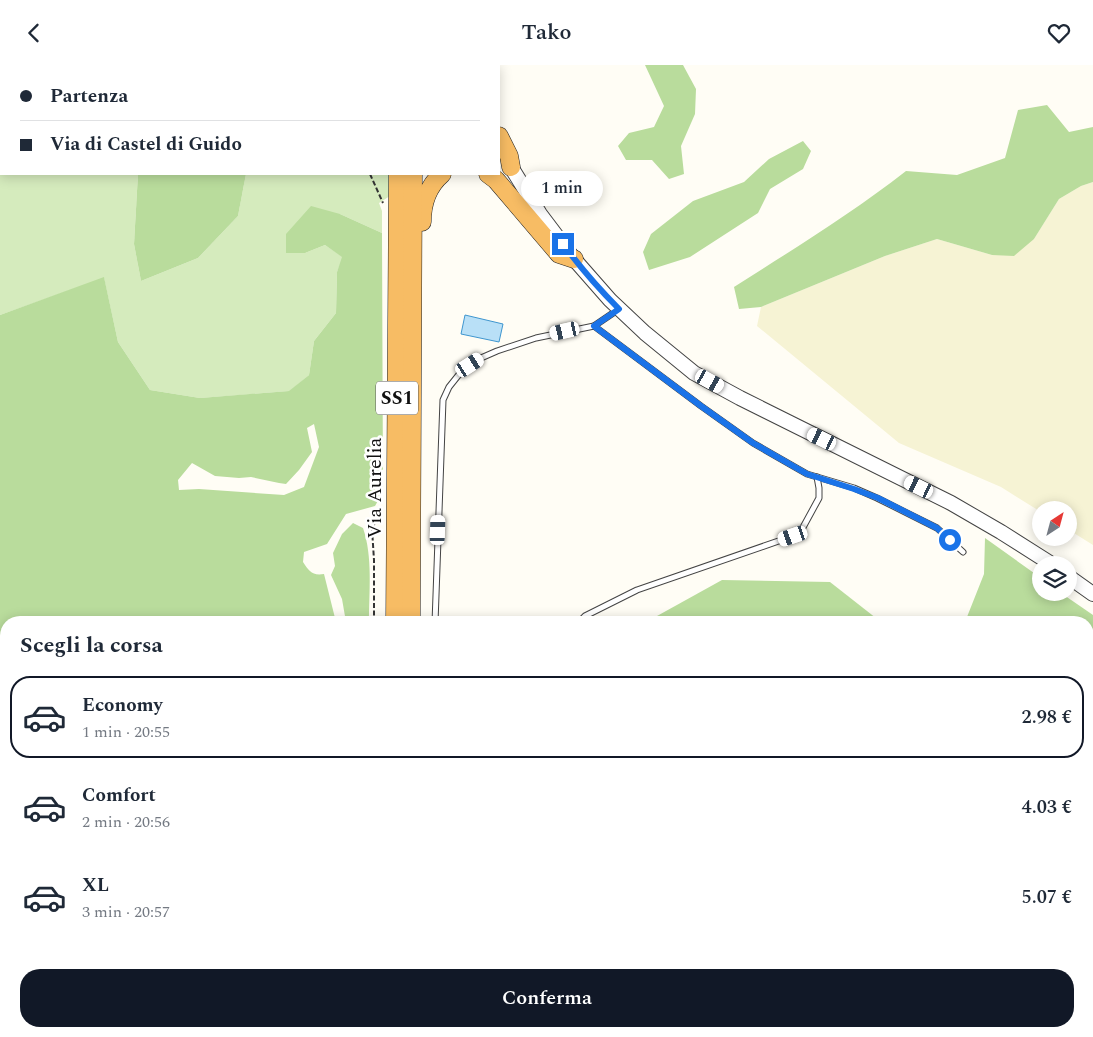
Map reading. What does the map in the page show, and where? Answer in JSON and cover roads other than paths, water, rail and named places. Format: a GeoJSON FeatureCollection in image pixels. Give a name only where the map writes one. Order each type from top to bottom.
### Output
{"type":"FeatureCollection","features":[{"type":"Feature","properties":{"kind":"highway"},"geometry":{"type":"LineString","coordinates":[[500,138],[509,156],[511,167]]}},
{"type":"Feature","properties":{"kind":"highway"},"geometry":{"type":"LineString","coordinates":[[500,152],[511,167]]}},
{"type":"Feature","properties":{"kind":"highway","name":"Via Aurelia"},"geometry":{"type":"LineString","coordinates":[[395,616],[398,175]]}},
{"type":"Feature","properties":{"kind":"highway","name":"Via Aurelia"},"geometry":{"type":"LineString","coordinates":[[412,616],[413,175]]}},
{"type":"Feature","properties":{"kind":"highway"},"geometry":{"type":"LineString","coordinates":[[413,473],[420,458],[422,213],[431,187],[441,175]]}},
{"type":"Feature","properties":{"kind":"highway"},"geometry":{"type":"LineString","coordinates":[[489,175],[559,254],[574,259]]}},
{"type":"Feature","properties":{"kind":"street"},"geometry":{"type":"LineString","coordinates":[[511,167],[540,214],[574,259],[610,300],[645,333],[694,373],[749,403],[951,503],[1039,556]]}},
{"type":"Feature","properties":{"kind":"street"},"geometry":{"type":"LineString","coordinates":[[1077,583],[1093,594]]}},
{"type":"Feature","properties":{"kind":"lane"},"geometry":{"type":"LineString","coordinates":[[435,616],[443,400],[449,387],[461,372],[481,358],[536,338],[594,326],[619,309]]}},
{"type":"Feature","properties":{"kind":"lane"},"geometry":{"type":"LineString","coordinates":[[594,326],[753,443],[807,474],[878,498],[937,528],[963,552]]}},
{"type":"Feature","properties":{"kind":"lane"},"geometry":{"type":"LineString","coordinates":[[585,616],[637,591],[793,536],[801,531],[819,498],[817,477]]}},
{"type":"Feature","properties":{"kind":"water"},"geometry":{"type":"Polygon","coordinates":[[[465,315],[503,324],[499,342],[461,334],[465,315]]]}}]}
